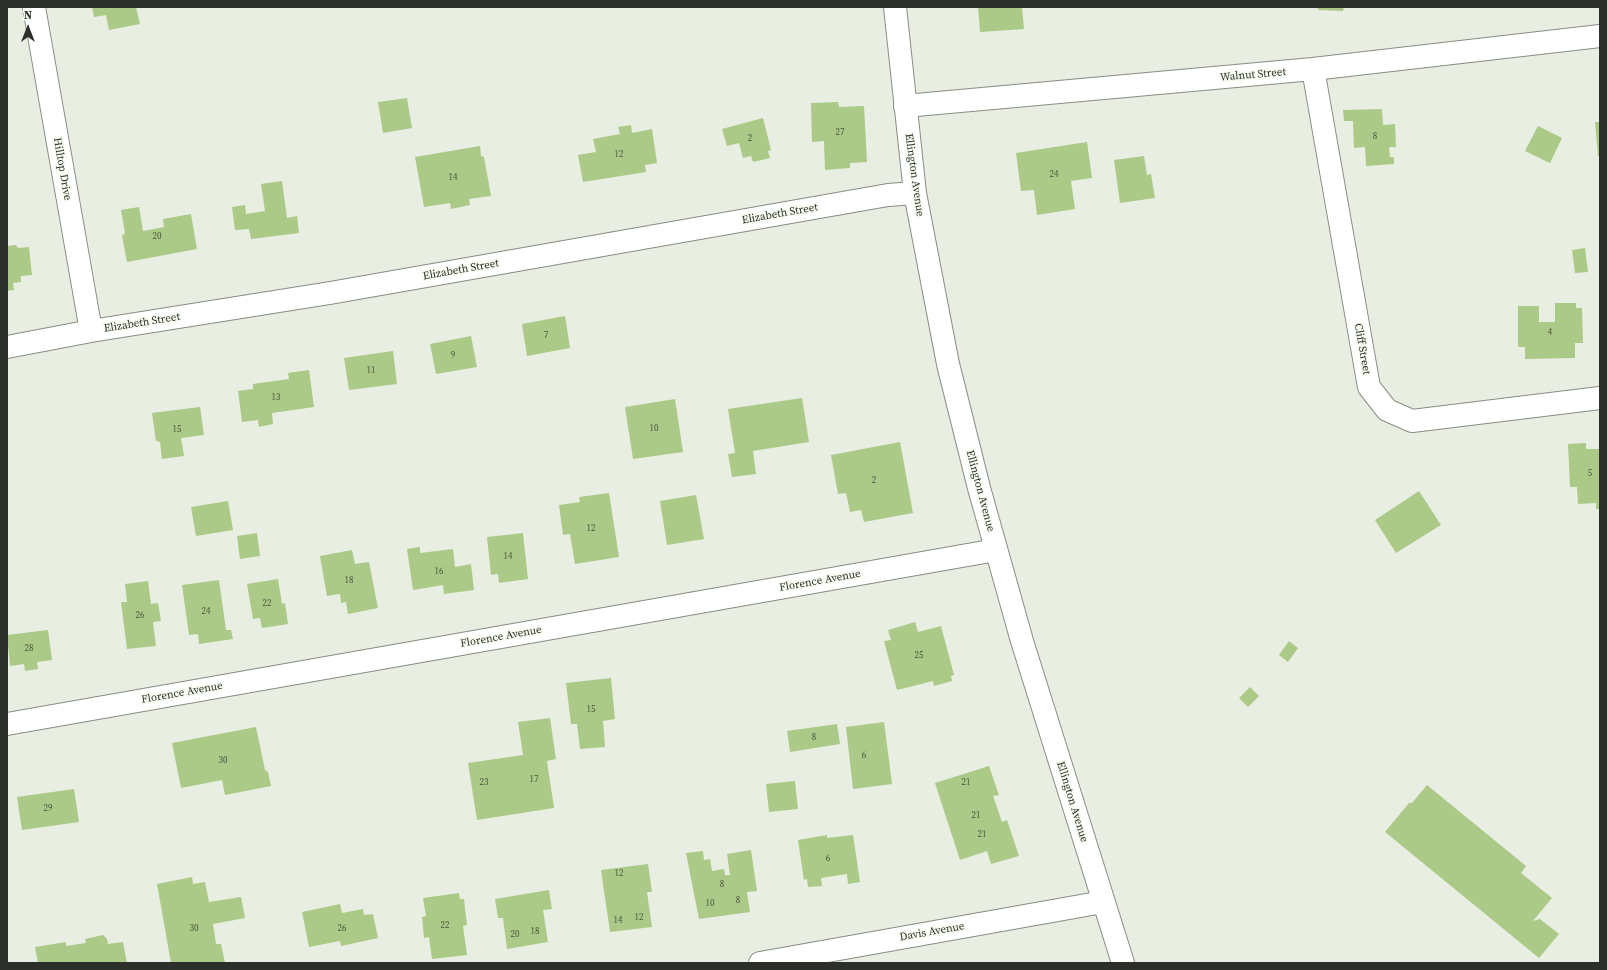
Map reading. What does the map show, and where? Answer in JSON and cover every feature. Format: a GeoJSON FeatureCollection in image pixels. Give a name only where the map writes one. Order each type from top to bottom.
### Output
{"type":"FeatureCollection","features":[{"type":"Feature","properties":{"kind":"street","name":"Hilltop Drive"},"geometry":{"type":"LineString","coordinates":[[34,7],[91,331]]}},
{"type":"Feature","properties":{"kind":"street","name":"Ellington Avenue"},"geometry":{"type":"LineString","coordinates":[[895,7],[915,193],[948,364],[996,550],[1022,641],[1123,963]]}},
{"type":"Feature","properties":{"kind":"street","name":"Walnut Street"},"geometry":{"type":"LineString","coordinates":[[905,106],[1313,69],[1600,36]]}},
{"type":"Feature","properties":{"kind":"street","name":"Cliff Street"},"geometry":{"type":"LineString","coordinates":[[1313,69],[1369,387],[1387,410],[1412,421],[1600,398]]}},
{"type":"Feature","properties":{"kind":"street","name":"Elizabeth Street"},"geometry":{"type":"LineString","coordinates":[[7,346],[338,291],[881,196],[915,193]]}},
{"type":"Feature","properties":{"kind":"street","name":"Florence Avenue"},"geometry":{"type":"LineString","coordinates":[[7,724],[996,550]]}},
{"type":"Feature","properties":{"kind":"street","name":"Davis Avenue"},"geometry":{"type":"LineString","coordinates":[[760,963],[1104,902]]}},
{"type":"Feature","properties":{"kind":"building"},"geometry":{"type":"Polygon","coordinates":[[[92,7],[136,7],[140,24],[109,30],[106,15],[94,17],[92,7]]]}},
{"type":"Feature","properties":{"kind":"building"},"geometry":{"type":"Polygon","coordinates":[[[978,7],[1022,7],[1024,29],[980,32],[978,7]]]}},
{"type":"Feature","properties":{"kind":"building"},"geometry":{"type":"Polygon","coordinates":[[[1318,7],[1344,7],[1343,11],[1318,10],[1318,7]]]}},
{"type":"Feature","properties":{"kind":"building"},"geometry":{"type":"Polygon","coordinates":[[[407,98],[412,128],[383,133],[378,102],[407,98]]]}},
{"type":"Feature","properties":{"kind":"building"},"geometry":{"type":"Polygon","coordinates":[[[838,102],[839,107],[864,106],[867,162],[850,163],[850,168],[825,170],[824,141],[812,142],[811,103],[838,102]]]}},
{"type":"Feature","properties":{"kind":"building"},"geometry":{"type":"Polygon","coordinates":[[[1382,109],[1383,125],[1395,124],[1396,147],[1389,147],[1390,157],[1394,157],[1394,164],[1366,166],[1365,147],[1354,148],[1353,121],[1344,121],[1343,110],[1382,109]]]}},
{"type":"Feature","properties":{"kind":"building"},"geometry":{"type":"Polygon","coordinates":[[[763,118],[771,150],[768,151],[770,158],[753,162],[751,156],[743,158],[739,143],[727,146],[722,129],[763,118]]]}},
{"type":"Feature","properties":{"kind":"building"},"geometry":{"type":"Polygon","coordinates":[[[1595,122],[1600,122],[1600,156],[1598,156],[1595,122]]]}},
{"type":"Feature","properties":{"kind":"building"},"geometry":{"type":"Polygon","coordinates":[[[631,125],[632,133],[652,129],[657,163],[645,165],[646,172],[583,182],[578,155],[596,152],[593,139],[620,134],[618,127],[631,125]]]}},
{"type":"Feature","properties":{"kind":"building"},"geometry":{"type":"Polygon","coordinates":[[[1538,126],[1562,138],[1550,163],[1525,151],[1538,126]]]}},
{"type":"Feature","properties":{"kind":"building"},"geometry":{"type":"Polygon","coordinates":[[[1087,142],[1092,178],[1071,181],[1075,209],[1037,215],[1034,190],[1021,191],[1016,153],[1087,142]]]}},
{"type":"Feature","properties":{"kind":"building"},"geometry":{"type":"Polygon","coordinates":[[[480,146],[481,156],[484,157],[491,196],[469,199],[470,205],[451,209],[450,203],[424,207],[415,157],[480,146]]]}},
{"type":"Feature","properties":{"kind":"building"},"geometry":{"type":"Polygon","coordinates":[[[1144,156],[1147,175],[1151,174],[1155,198],[1120,203],[1114,160],[1144,156]]]}},
{"type":"Feature","properties":{"kind":"building"},"geometry":{"type":"Polygon","coordinates":[[[282,181],[287,218],[297,216],[299,233],[251,239],[249,229],[235,230],[232,207],[245,205],[246,214],[265,211],[261,184],[282,181]]]}},
{"type":"Feature","properties":{"kind":"building"},"geometry":{"type":"Polygon","coordinates":[[[139,207],[143,231],[164,227],[163,219],[191,214],[197,249],[127,262],[122,236],[125,233],[121,210],[139,207]]]}},
{"type":"Feature","properties":{"kind":"building"},"geometry":{"type":"Polygon","coordinates":[[[16,245],[18,248],[29,247],[32,275],[21,276],[21,282],[13,283],[14,290],[7,291],[7,246],[16,245]]]}},
{"type":"Feature","properties":{"kind":"building"},"geometry":{"type":"Polygon","coordinates":[[[1585,248],[1588,272],[1575,273],[1572,250],[1585,248]]]}},
{"type":"Feature","properties":{"kind":"building"},"geometry":{"type":"Polygon","coordinates":[[[1555,303],[1576,303],[1576,308],[1582,308],[1583,343],[1575,343],[1575,358],[1525,359],[1525,347],[1518,347],[1518,306],[1539,306],[1539,322],[1555,322],[1555,303]]]}},
{"type":"Feature","properties":{"kind":"building"},"geometry":{"type":"Polygon","coordinates":[[[565,316],[570,348],[527,356],[522,324],[565,316]]]}},
{"type":"Feature","properties":{"kind":"building"},"geometry":{"type":"Polygon","coordinates":[[[471,336],[477,367],[436,374],[430,344],[471,336]]]}},
{"type":"Feature","properties":{"kind":"building"},"geometry":{"type":"Polygon","coordinates":[[[393,351],[397,384],[349,390],[344,358],[393,351]]]}},
{"type":"Feature","properties":{"kind":"building"},"geometry":{"type":"Polygon","coordinates":[[[309,370],[314,407],[272,413],[273,424],[259,427],[258,420],[242,422],[238,391],[253,389],[253,384],[289,379],[288,373],[309,370]]]}},
{"type":"Feature","properties":{"kind":"building"},"geometry":{"type":"Polygon","coordinates":[[[802,398],[809,442],[753,451],[756,474],[732,477],[728,454],[735,453],[728,409],[802,398]]]}},
{"type":"Feature","properties":{"kind":"building"},"geometry":{"type":"Polygon","coordinates":[[[675,399],[683,452],[633,459],[625,407],[675,399]]]}},
{"type":"Feature","properties":{"kind":"building"},"geometry":{"type":"Polygon","coordinates":[[[200,407],[204,435],[181,438],[184,456],[162,459],[160,442],[156,441],[152,413],[200,407]]]}},
{"type":"Feature","properties":{"kind":"building"},"geometry":{"type":"Polygon","coordinates":[[[900,442],[913,513],[864,522],[861,510],[850,512],[846,493],[838,494],[831,455],[900,442]]]}},
{"type":"Feature","properties":{"kind":"building"},"geometry":{"type":"Polygon","coordinates":[[[1586,443],[1586,449],[1600,449],[1600,509],[1596,509],[1596,503],[1578,504],[1577,487],[1570,487],[1568,444],[1586,443]]]}},
{"type":"Feature","properties":{"kind":"building"},"geometry":{"type":"Polygon","coordinates":[[[1419,491],[1441,525],[1396,553],[1375,520],[1419,491]]]}},
{"type":"Feature","properties":{"kind":"building"},"geometry":{"type":"Polygon","coordinates":[[[609,493],[619,557],[575,564],[570,534],[563,535],[559,505],[580,502],[579,497],[609,493]]]}},
{"type":"Feature","properties":{"kind":"building"},"geometry":{"type":"Polygon","coordinates":[[[696,495],[704,539],[667,545],[660,501],[696,495]]]}},
{"type":"Feature","properties":{"kind":"building"},"geometry":{"type":"Polygon","coordinates":[[[228,501],[233,530],[196,536],[191,507],[228,501]]]}},
{"type":"Feature","properties":{"kind":"building"},"geometry":{"type":"Polygon","coordinates":[[[257,533],[260,556],[240,559],[237,536],[257,533]]]}},
{"type":"Feature","properties":{"kind":"building"},"geometry":{"type":"Polygon","coordinates":[[[523,533],[528,579],[499,583],[498,574],[491,575],[487,537],[523,533]]]}},
{"type":"Feature","properties":{"kind":"building"},"geometry":{"type":"Polygon","coordinates":[[[420,547],[420,553],[453,549],[455,567],[471,564],[474,590],[444,594],[443,585],[413,590],[407,549],[420,547]]]}},
{"type":"Feature","properties":{"kind":"building"},"geometry":{"type":"Polygon","coordinates":[[[352,550],[355,564],[369,562],[378,608],[348,614],[346,602],[341,603],[340,594],[327,596],[320,556],[352,550]]]}},
{"type":"Feature","properties":{"kind":"building"},"geometry":{"type":"Polygon","coordinates":[[[278,579],[282,604],[285,603],[288,624],[262,628],[260,618],[253,619],[247,584],[278,579]]]}},
{"type":"Feature","properties":{"kind":"building"},"geometry":{"type":"Polygon","coordinates":[[[219,580],[226,630],[231,630],[233,639],[199,644],[198,634],[189,635],[182,585],[219,580]]]}},
{"type":"Feature","properties":{"kind":"building"},"geometry":{"type":"Polygon","coordinates":[[[148,581],[151,604],[158,603],[161,621],[153,622],[156,646],[127,649],[121,602],[127,602],[125,584],[148,581]]]}},
{"type":"Feature","properties":{"kind":"building"},"geometry":{"type":"Polygon","coordinates":[[[915,622],[918,632],[941,626],[954,675],[951,676],[952,681],[934,686],[933,681],[897,690],[884,641],[891,640],[888,630],[915,622]]]}},
{"type":"Feature","properties":{"kind":"building"},"geometry":{"type":"Polygon","coordinates":[[[48,630],[52,660],[37,662],[38,669],[25,671],[24,664],[10,666],[7,635],[48,630]]]}},
{"type":"Feature","properties":{"kind":"building"},"geometry":{"type":"Polygon","coordinates":[[[1289,641],[1298,648],[1288,662],[1279,655],[1289,641]]]}},
{"type":"Feature","properties":{"kind":"building"},"geometry":{"type":"Polygon","coordinates":[[[611,678],[615,719],[603,721],[605,747],[580,749],[577,724],[571,724],[566,683],[611,678]]]}},
{"type":"Feature","properties":{"kind":"building"},"geometry":{"type":"Polygon","coordinates":[[[1250,687],[1259,696],[1248,707],[1239,698],[1250,687]]]}},
{"type":"Feature","properties":{"kind":"building"},"geometry":{"type":"Polygon","coordinates":[[[550,718],[556,759],[547,761],[554,808],[477,820],[468,763],[523,755],[518,722],[550,718]]]}},
{"type":"Feature","properties":{"kind":"building"},"geometry":{"type":"Polygon","coordinates":[[[884,722],[892,784],[853,789],[846,727],[884,722]]]}},
{"type":"Feature","properties":{"kind":"building"},"geometry":{"type":"Polygon","coordinates":[[[837,724],[840,744],[790,752],[787,731],[837,724]]]}},
{"type":"Feature","properties":{"kind":"building"},"geometry":{"type":"Polygon","coordinates":[[[256,727],[265,770],[268,772],[271,786],[225,795],[222,780],[181,788],[172,743],[256,727]]]}},
{"type":"Feature","properties":{"kind":"building"},"geometry":{"type":"Polygon","coordinates":[[[989,766],[999,795],[993,796],[1002,822],[1007,820],[1019,856],[991,864],[987,851],[960,860],[935,783],[989,766]]]}},
{"type":"Feature","properties":{"kind":"building"},"geometry":{"type":"Polygon","coordinates":[[[795,781],[798,809],[769,812],[766,784],[795,781]]]}},
{"type":"Feature","properties":{"kind":"building"},"geometry":{"type":"Polygon","coordinates":[[[1427,785],[1526,866],[1521,873],[1552,898],[1533,921],[1540,919],[1559,934],[1539,958],[1385,832],[1409,803],[1412,803],[1427,785]]]}},
{"type":"Feature","properties":{"kind":"building"},"geometry":{"type":"Polygon","coordinates":[[[74,789],[79,822],[22,830],[17,797],[74,789]]]}},
{"type":"Feature","properties":{"kind":"building"},"geometry":{"type":"Polygon","coordinates":[[[827,835],[827,838],[853,835],[860,882],[848,884],[847,874],[821,878],[822,886],[808,887],[807,879],[804,880],[798,840],[827,835]]]}},
{"type":"Feature","properties":{"kind":"building"},"geometry":{"type":"Polygon","coordinates":[[[751,850],[757,891],[747,892],[750,912],[699,919],[686,853],[703,851],[704,860],[710,859],[712,871],[724,869],[725,875],[730,875],[727,854],[751,850]]]}},
{"type":"Feature","properties":{"kind":"building"},"geometry":{"type":"Polygon","coordinates":[[[648,864],[652,892],[647,892],[652,927],[610,932],[601,870],[648,864]]]}},
{"type":"Feature","properties":{"kind":"building"},"geometry":{"type":"Polygon","coordinates":[[[192,877],[193,884],[205,882],[209,902],[241,897],[245,918],[213,924],[216,944],[221,944],[225,963],[171,963],[157,884],[192,877]]]}},
{"type":"Feature","properties":{"kind":"building"},"geometry":{"type":"Polygon","coordinates":[[[549,890],[552,909],[543,910],[548,942],[507,949],[503,918],[498,918],[495,899],[549,890]]]}},
{"type":"Feature","properties":{"kind":"building"},"geometry":{"type":"Polygon","coordinates":[[[459,893],[460,899],[464,899],[467,925],[463,926],[467,955],[432,959],[429,937],[424,938],[422,917],[426,916],[423,898],[459,893]]]}},
{"type":"Feature","properties":{"kind":"building"},"geometry":{"type":"Polygon","coordinates":[[[340,904],[342,913],[363,909],[364,915],[373,914],[378,938],[341,946],[340,941],[309,947],[302,912],[340,904]]]}},
{"type":"Feature","properties":{"kind":"building"},"geometry":{"type":"Polygon","coordinates":[[[103,935],[107,939],[108,944],[123,942],[127,963],[38,963],[35,947],[66,942],[66,946],[86,943],[85,939],[103,935]]]}}]}
